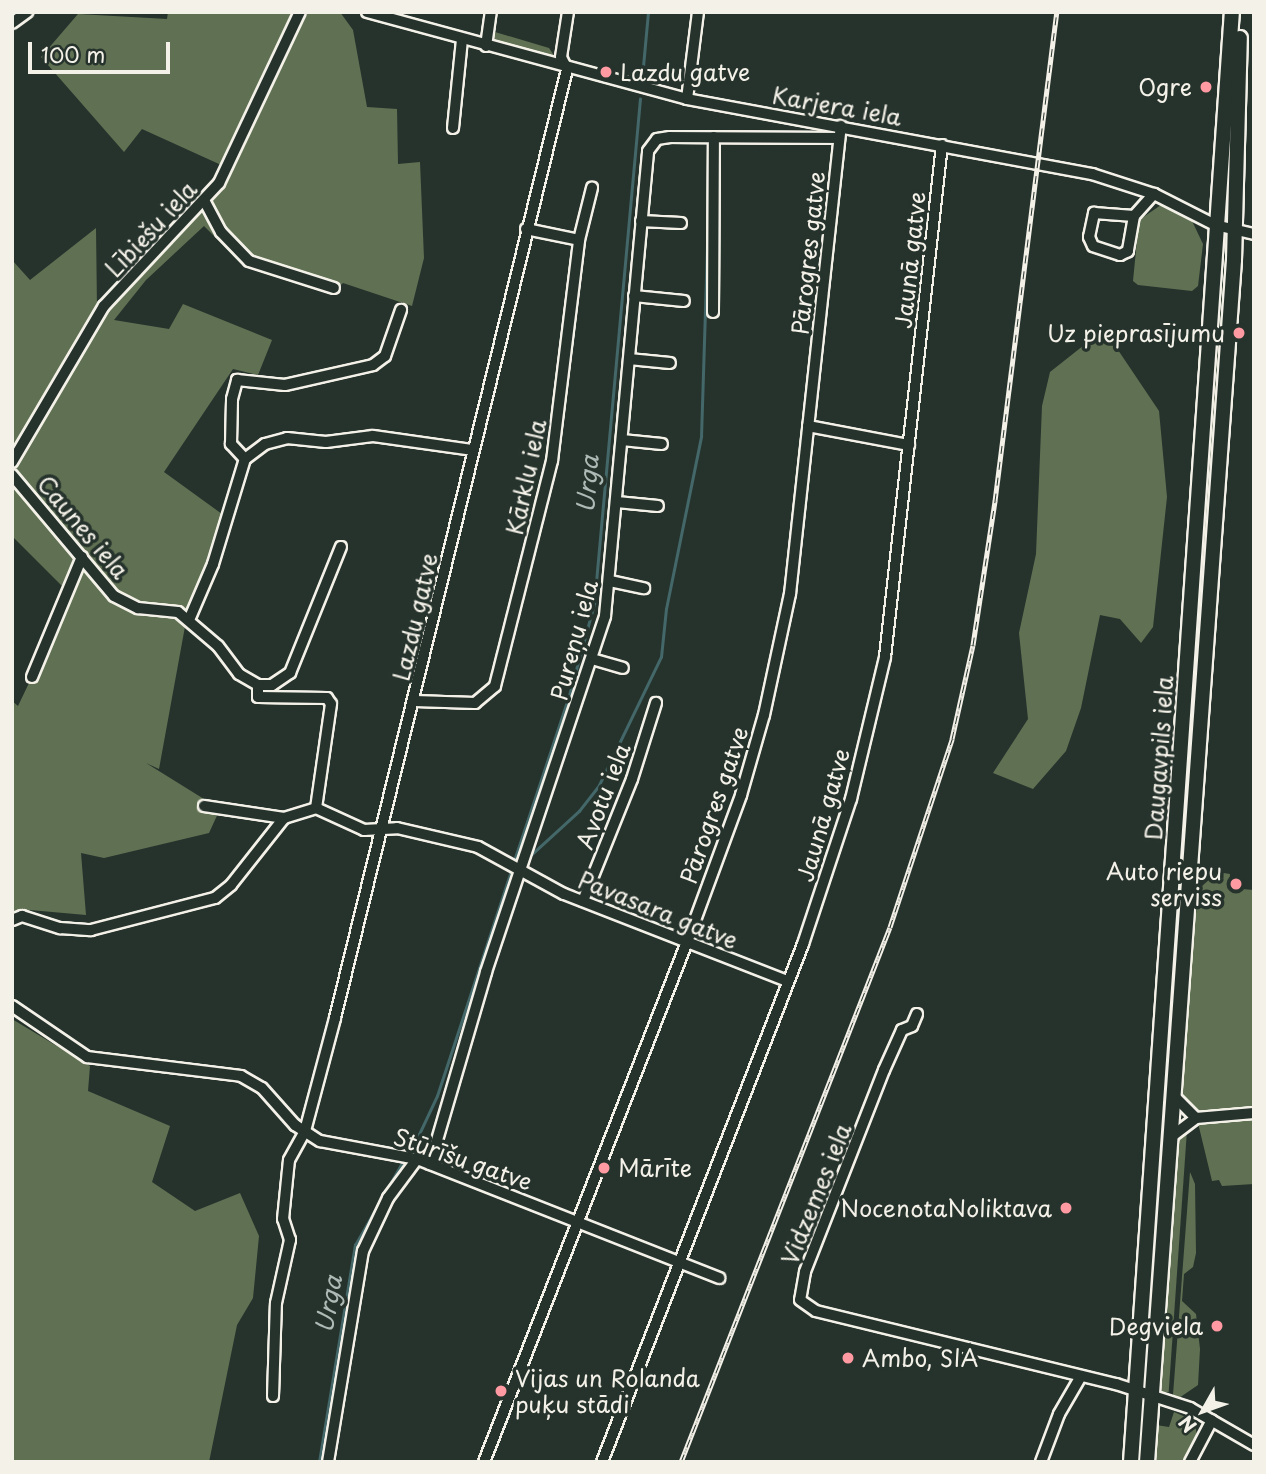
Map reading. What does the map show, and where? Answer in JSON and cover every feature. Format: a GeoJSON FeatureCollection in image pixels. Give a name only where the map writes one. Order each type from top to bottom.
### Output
{"type":"FeatureCollection","features":[{"type":"Feature","properties":{"kind":"highway","name":"Daugavpils iela"},"geometry":{"type":"LineString","coordinates":[[1131,1462],[1210,374],[1216,225],[1232,12]]}},
{"type":"Feature","properties":{"kind":"highway","name":"Daugavpils iela"},"geometry":{"type":"LineString","coordinates":[[1147,1462],[1236,230],[1240,12]]}},
{"type":"Feature","properties":{"kind":"street"},"geometry":{"type":"LineString","coordinates":[[12,23],[27,12]]}},
{"type":"Feature","properties":{"kind":"street","name":"Lībiešu iela"},"geometry":{"type":"LineString","coordinates":[[12,462],[104,306],[205,202],[219,183],[300,12]]}},
{"type":"Feature","properties":{"kind":"street","name":"Karjera iela"},"geometry":{"type":"LineString","coordinates":[[367,12],[567,69],[687,99],[1092,174],[1154,194],[1216,225],[1254,234]]}},
{"type":"Feature","properties":{"kind":"street"},"geometry":{"type":"LineString","coordinates":[[412,24],[414,12]]}},
{"type":"Feature","properties":{"kind":"street"},"geometry":{"type":"LineString","coordinates":[[486,46],[491,12]]}},
{"type":"Feature","properties":{"kind":"street","name":"Lazdu gatve"},"geometry":{"type":"LineString","coordinates":[[273,1396],[276,1303],[289,1240],[283,1219],[289,1160],[304,1131],[415,701],[472,450],[567,69],[561,57],[568,12]]}},
{"type":"Feature","properties":{"kind":"street"},"geometry":{"type":"LineString","coordinates":[[687,99],[698,12]]}},
{"type":"Feature","properties":{"kind":"street"},"geometry":{"type":"LineString","coordinates":[[453,128],[462,39]]}},
{"type":"Feature","properties":{"kind":"street","name":"Pārogres gatve"},"geometry":{"type":"LineString","coordinates":[[484,1462],[687,942],[741,795],[780,651],[841,126]]}},
{"type":"Feature","properties":{"kind":"street"},"geometry":{"type":"LineString","coordinates":[[713,312],[714,137],[839,138]]}},
{"type":"Feature","properties":{"kind":"street","name":"Pureņu iela"},"geometry":{"type":"LineString","coordinates":[[430,1164],[518,871],[592,659],[610,581],[641,221],[651,144],[662,138],[714,137]]}},
{"type":"Feature","properties":{"kind":"street","name":"Jaunā gatve"},"geometry":{"type":"LineString","coordinates":[[602,1462],[682,1261],[834,857],[885,657],[942,145]]}},
{"type":"Feature","properties":{"kind":"street","name":"Kārklu iela"},"geometry":{"type":"LineString","coordinates":[[415,701],[475,703],[495,686],[552,461],[579,240],[593,188]]}},
{"type":"Feature","properties":{"kind":"street"},"geometry":{"type":"LineString","coordinates":[[1134,216],[1094,213],[1089,237],[1093,246],[1120,255],[1128,251],[1134,216],[1154,194]]}},
{"type":"Feature","properties":{"kind":"street"},"geometry":{"type":"LineString","coordinates":[[205,202],[221,232],[250,261],[334,288]]}},
{"type":"Feature","properties":{"kind":"street"},"geometry":{"type":"LineString","coordinates":[[641,221],[681,222]]}},
{"type":"Feature","properties":{"kind":"street"},"geometry":{"type":"LineString","coordinates":[[526,229],[579,240]]}},
{"type":"Feature","properties":{"kind":"street"},"geometry":{"type":"LineString","coordinates":[[634,296],[684,301]]}},
{"type":"Feature","properties":{"kind":"street"},"geometry":{"type":"LineString","coordinates":[[245,459],[231,444],[232,399],[237,380],[285,385],[373,365],[385,356],[401,310]]}},
{"type":"Feature","properties":{"kind":"street"},"geometry":{"type":"LineString","coordinates":[[629,359],[670,363]]}},
{"type":"Feature","properties":{"kind":"street"},"geometry":{"type":"LineString","coordinates":[[808,426],[909,445]]}},
{"type":"Feature","properties":{"kind":"street"},"geometry":{"type":"LineString","coordinates":[[189,620],[213,564],[245,459],[265,444],[288,438],[326,442],[373,436],[472,450]]}},
{"type":"Feature","properties":{"kind":"street"},"geometry":{"type":"LineString","coordinates":[[622,440],[662,444]]}},
{"type":"Feature","properties":{"kind":"street","name":"Caunes iela"},"geometry":{"type":"LineString","coordinates":[[12,475],[114,596],[138,608],[178,612],[226,655],[239,674],[258,685],[258,696],[327,698],[331,704],[316,808]]}},
{"type":"Feature","properties":{"kind":"street"},"geometry":{"type":"LineString","coordinates":[[617,502],[658,506]]}},
{"type":"Feature","properties":{"kind":"street"},"geometry":{"type":"LineString","coordinates":[[258,685],[272,685],[290,673],[341,547]]}},
{"type":"Feature","properties":{"kind":"street"},"geometry":{"type":"LineString","coordinates":[[33,677],[82,557]]}},
{"type":"Feature","properties":{"kind":"street"},"geometry":{"type":"LineString","coordinates":[[610,581],[644,588]]}},
{"type":"Feature","properties":{"kind":"street"},"geometry":{"type":"LineString","coordinates":[[592,659],[623,668]]}},
{"type":"Feature","properties":{"kind":"street","name":"Avotu iela"},"geometry":{"type":"LineString","coordinates":[[583,901],[632,779],[656,704]]}},
{"type":"Feature","properties":{"kind":"street"},"geometry":{"type":"LineString","coordinates":[[204,806],[285,818],[316,808],[364,830],[380,830]]}},
{"type":"Feature","properties":{"kind":"street"},"geometry":{"type":"LineString","coordinates":[[12,920],[22,916],[60,928],[91,930],[215,898],[231,885],[285,818]]}},
{"type":"Feature","properties":{"kind":"street","name":"Pavasara gatve"},"geometry":{"type":"LineString","coordinates":[[380,830],[397,828],[458,841],[583,901],[787,982]]}},
{"type":"Feature","properties":{"kind":"street","name":"Stūrīšu gatve"},"geometry":{"type":"LineString","coordinates":[[12,1006],[87,1057],[205,1069],[251,1080],[304,1131],[320,1141],[417,1159],[577,1219],[719,1278]]}},
{"type":"Feature","properties":{"kind":"street","name":"Vidzemes iela"},"geometry":{"type":"LineString","coordinates":[[917,1014],[912,1026],[902,1030],[884,1070],[806,1272],[800,1300],[817,1311],[1136,1391],[1212,1420],[1254,1445]]}},
{"type":"Feature","properties":{"kind":"street"},"geometry":{"type":"LineString","coordinates":[[1174,1096],[1196,1118]]}},
{"type":"Feature","properties":{"kind":"street"},"geometry":{"type":"LineString","coordinates":[[1171,1137],[1196,1118],[1254,1113]]}},
{"type":"Feature","properties":{"kind":"street"},"geometry":{"type":"LineString","coordinates":[[328,1462],[363,1251],[388,1198],[417,1159]]}},
{"type":"Feature","properties":{"kind":"street"},"geometry":{"type":"LineString","coordinates":[[1041,1462],[1059,1414],[1081,1376]]}},
{"type":"Feature","properties":{"kind":"street"},"geometry":{"type":"LineString","coordinates":[[1190,1462],[1212,1420]]}},
{"type":"Feature","properties":{"kind":"green space"},"geometry":{"type":"Polygon","coordinates":[[[168,12],[340,12],[353,30],[367,107],[397,109],[398,164],[420,162],[424,258],[412,306],[343,283],[332,293],[239,261],[204,226],[146,280],[114,320],[169,329],[183,304],[272,340],[258,375],[233,369],[164,472],[233,522],[217,567],[186,621],[159,769],[146,763],[220,809],[209,833],[104,858],[81,853],[86,915],[30,910],[12,925],[12,701],[18,706],[71,595],[12,536],[12,260],[30,280],[96,228],[97,309],[148,268],[202,211],[230,169],[142,129],[124,152],[41,57],[78,14],[167,19],[168,12]]]}},
{"type":"Feature","properties":{"kind":"green space"},"geometry":{"type":"Polygon","coordinates":[[[495,32],[549,48],[557,60],[492,42],[495,32]]]}},
{"type":"Feature","properties":{"kind":"green space"},"geometry":{"type":"Polygon","coordinates":[[[1161,205],[1192,221],[1203,244],[1198,286],[1192,291],[1138,285],[1133,281],[1139,220],[1161,205]]]}},
{"type":"Feature","properties":{"kind":"green space"},"geometry":{"type":"Polygon","coordinates":[[[1225,255],[1231,256],[1145,1378],[1143,1374],[1225,255]]]}},
{"type":"Feature","properties":{"kind":"green space"},"geometry":{"type":"Polygon","coordinates":[[[1093,338],[1116,347],[1159,411],[1167,497],[1153,627],[1141,643],[1120,619],[1100,615],[1081,708],[1066,751],[1033,789],[993,773],[1028,719],[1019,633],[1036,554],[1042,406],[1050,372],[1093,338]]]}},
{"type":"Feature","properties":{"kind":"green space"},"geometry":{"type":"Polygon","coordinates":[[[1217,872],[1230,874],[1229,888],[1254,890],[1254,1107],[1194,1112],[1179,1091],[1187,987],[1199,889],[1217,872]]]}},
{"type":"Feature","properties":{"kind":"green space"},"geometry":{"type":"Polygon","coordinates":[[[12,1019],[90,1066],[88,1091],[170,1126],[152,1182],[195,1211],[240,1193],[259,1236],[253,1298],[237,1325],[209,1462],[12,1462],[12,1019]]]}},
{"type":"Feature","properties":{"kind":"green space"},"geometry":{"type":"Polygon","coordinates":[[[1254,1118],[1254,1184],[1222,1186],[1219,1180],[1212,1181],[1198,1123],[1254,1118]]]}},
{"type":"Feature","properties":{"kind":"green space"},"geometry":{"type":"Polygon","coordinates":[[[1169,1129],[1187,1130],[1169,1392],[1151,1391],[1169,1129]]]}},
{"type":"Feature","properties":{"kind":"green space"},"geometry":{"type":"Polygon","coordinates":[[[1190,1172],[1195,1184],[1196,1253],[1193,1267],[1184,1274],[1182,1301],[1196,1314],[1200,1349],[1198,1385],[1179,1398],[1173,1395],[1190,1172]]]}},
{"type":"Feature","properties":{"kind":"green space"},"geometry":{"type":"Polygon","coordinates":[[[1174,1412],[1195,1421],[1197,1438],[1186,1462],[1154,1462],[1156,1425],[1169,1427],[1174,1412]]]}},
{"type":"Feature","properties":{"kind":"waterway","name":"Urga"},"geometry":{"type":"LineString","coordinates":[[642,77],[648,12]]}},
{"type":"Feature","properties":{"kind":"waterway","name":"Urga"},"geometry":{"type":"LineString","coordinates":[[514,861],[568,699],[594,604],[640,99]]}},
{"type":"Feature","properties":{"kind":"waterway"},"geometry":{"type":"LineString","coordinates":[[532,854],[579,811],[599,785],[661,657],[666,609],[701,437],[709,185]]}},
{"type":"Feature","properties":{"kind":"waterway","name":"Urga"},"geometry":{"type":"LineString","coordinates":[[413,1147],[437,1096],[510,874]]}},
{"type":"Feature","properties":{"kind":"waterway","name":"Urga"},"geometry":{"type":"LineString","coordinates":[[319,1462],[355,1245],[402,1163]]}},
{"type":"Feature","properties":{"kind":"railway"},"geometry":{"type":"LineString","coordinates":[[681,1462],[890,927],[952,739],[973,645],[995,501],[1057,12]]}},
{"type":"Feature","properties":{"kind":"place","name":"Lazdu gatve"},"geometry":{"type":"Point","coordinates":[606,72]}},
{"type":"Feature","properties":{"kind":"place","name":"Ogre"},"geometry":{"type":"Point","coordinates":[1206,87]}},
{"type":"Feature","properties":{"kind":"place","name":"Uz pieprasījumu"},"geometry":{"type":"Point","coordinates":[1239,333]}},
{"type":"Feature","properties":{"kind":"place","name":"Auto riepu serviss"},"geometry":{"type":"Point","coordinates":[1236,884]}},
{"type":"Feature","properties":{"kind":"place","name":"Mārīte"},"geometry":{"type":"Point","coordinates":[604,1168]}},
{"type":"Feature","properties":{"kind":"place","name":"NocenotaNoliktava"},"geometry":{"type":"Point","coordinates":[1066,1208]}},
{"type":"Feature","properties":{"kind":"place","name":"Degviela"},"geometry":{"type":"Point","coordinates":[1217,1326]}},
{"type":"Feature","properties":{"kind":"place","name":"Ambo, SIA"},"geometry":{"type":"Point","coordinates":[848,1358]}},
{"type":"Feature","properties":{"kind":"place","name":"Vijas un Rolanda puķu stādi"},"geometry":{"type":"Point","coordinates":[501,1391]}}]}
